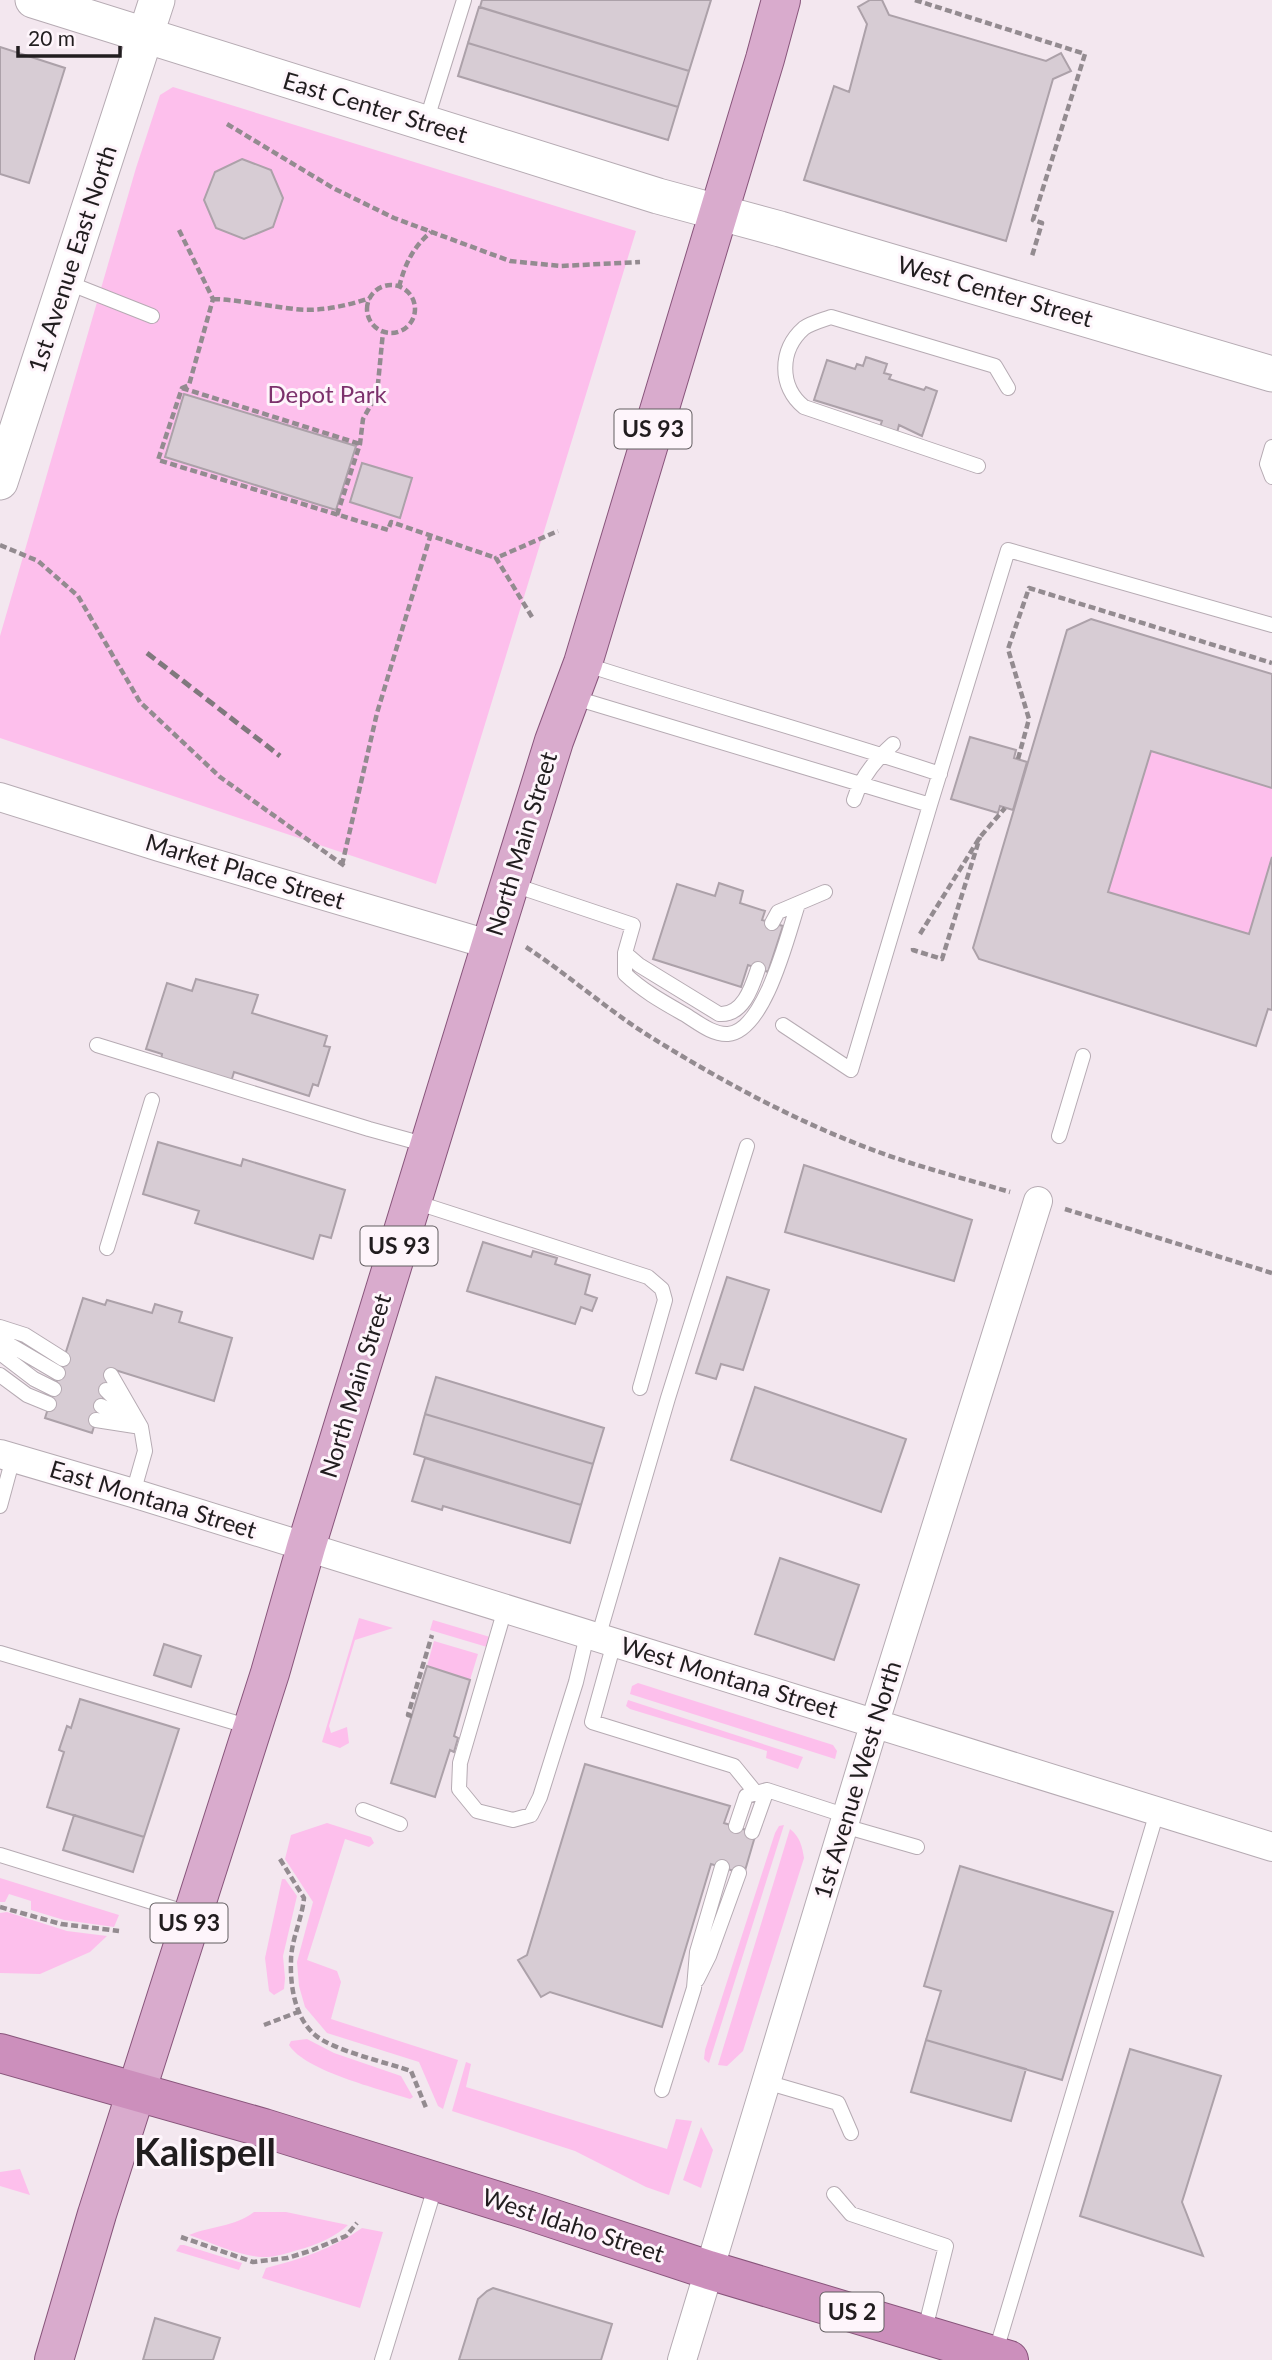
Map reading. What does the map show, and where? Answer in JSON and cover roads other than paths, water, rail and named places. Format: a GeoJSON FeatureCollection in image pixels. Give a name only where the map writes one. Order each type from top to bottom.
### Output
{"type":"FeatureCollection","features":[{"type":"Feature","properties":{"kind":"highway","name":"US 2"},"geometry":{"type":"LineString","coordinates":[[0,2053],[136,2091]]}},
{"type":"Feature","properties":{"kind":"highway","name":"West Idaho Street"},"geometry":{"type":"LineString","coordinates":[[136,2091],[999,2359]]}},
{"type":"Feature","properties":{"kind":"main road","name":"US 93"},"geometry":{"type":"LineString","coordinates":[[718,212],[781,0]]}},
{"type":"Feature","properties":{"kind":"main road","name":"North Main Street"},"geometry":{"type":"LineString","coordinates":[[54,2360],[136,2091],[270,1673],[306,1547],[554,741],[577,680],[718,212]]}},
{"type":"Feature","properties":{"kind":"street","name":"East Center Street"},"geometry":{"type":"LineString","coordinates":[[33,0],[658,196],[718,212]]}},
{"type":"Feature","properties":{"kind":"street","name":"1st Avenue East North"},"geometry":{"type":"LineString","coordinates":[[2,471],[157,0]]}},
{"type":"Feature","properties":{"kind":"street","name":"West Center Street"},"geometry":{"type":"LineString","coordinates":[[718,212],[1272,374]]}},
{"type":"Feature","properties":{"kind":"street","name":"Market Place Street"},"geometry":{"type":"LineString","coordinates":[[0,797],[159,847],[493,937]]}},
{"type":"Feature","properties":{"kind":"street","name":"1st Avenue West North"},"geometry":{"type":"LineString","coordinates":[[682,2360],[875,1722],[1038,1201]]}},
{"type":"Feature","properties":{"kind":"street","name":"East Montana Street"},"geometry":{"type":"LineString","coordinates":[[6,1456],[306,1547]]}},
{"type":"Feature","properties":{"kind":"street","name":"West Montana Street"},"geometry":{"type":"LineString","coordinates":[[306,1547],[1272,1847]]}},
{"type":"Feature","properties":{"kind":"lane"},"geometry":{"type":"LineString","coordinates":[[426,124],[464,0]]}},
{"type":"Feature","properties":{"kind":"lane"},"geometry":{"type":"LineString","coordinates":[[65,282],[152,316]]}},
{"type":"Feature","properties":{"kind":"lane"},"geometry":{"type":"LineString","coordinates":[[978,466],[804,407],[794,398],[787,386],[784,369],[790,346],[805,327],[831,317],[995,366],[1008,388]]}},
{"type":"Feature","properties":{"kind":"lane"},"geometry":{"type":"LineString","coordinates":[[1272,447],[1266,464],[1272,477]]}},
{"type":"Feature","properties":{"kind":"lane"},"geometry":{"type":"LineString","coordinates":[[783,1025],[851,1070],[1007,550],[1272,625]]}},
{"type":"Feature","properties":{"kind":"lane"},"geometry":{"type":"LineString","coordinates":[[577,680],[699,701],[940,774]]}},
{"type":"Feature","properties":{"kind":"lane"},"geometry":{"type":"LineString","coordinates":[[577,680],[859,783],[930,805]]}},
{"type":"Feature","properties":{"kind":"lane"},"geometry":{"type":"LineString","coordinates":[[854,800],[859,783],[892,744]]}},
{"type":"Feature","properties":{"kind":"lane"},"geometry":{"type":"LineString","coordinates":[[510,884],[633,925],[625,953],[625,974],[640,988],[704,1026],[729,1034],[743,1028],[753,1017],[768,991],[798,904]]}},
{"type":"Feature","properties":{"kind":"lane"},"geometry":{"type":"LineString","coordinates":[[772,923],[778,912],[825,892]]}},
{"type":"Feature","properties":{"kind":"lane"},"geometry":{"type":"LineString","coordinates":[[625,953],[639,965],[719,1014],[728,1015],[745,1000],[758,969]]}},
{"type":"Feature","properties":{"kind":"lane"},"geometry":{"type":"LineString","coordinates":[[97,1045],[430,1146]]}},
{"type":"Feature","properties":{"kind":"lane"},"geometry":{"type":"LineString","coordinates":[[1059,1136],[1083,1056]]}},
{"type":"Feature","properties":{"kind":"lane"},"geometry":{"type":"LineString","coordinates":[[107,1248],[152,1100]]}},
{"type":"Feature","properties":{"kind":"lane"},"geometry":{"type":"LineString","coordinates":[[505,1609],[460,1762],[459,1789],[477,1811],[513,1820],[531,1815],[540,1797],[564,1720],[600,1639],[668,1398],[747,1146]]}},
{"type":"Feature","properties":{"kind":"lane"},"geometry":{"type":"LineString","coordinates":[[412,1201],[648,1277],[662,1289],[665,1300],[640,1388]]}},
{"type":"Feature","properties":{"kind":"lane"},"geometry":{"type":"LineString","coordinates":[[0,1327],[25,1335],[61,1366],[0,1339]]}},
{"type":"Feature","properties":{"kind":"lane"},"geometry":{"type":"LineString","coordinates":[[0,1353],[34,1379],[54,1389]]}},
{"type":"Feature","properties":{"kind":"lane"},"geometry":{"type":"LineString","coordinates":[[111,1375],[142,1427],[145,1451],[133,1493]]}},
{"type":"Feature","properties":{"kind":"lane"},"geometry":{"type":"LineString","coordinates":[[0,1376],[27,1395],[49,1404]]}},
{"type":"Feature","properties":{"kind":"lane"},"geometry":{"type":"LineString","coordinates":[[106,1390],[142,1427]]}},
{"type":"Feature","properties":{"kind":"lane"},"geometry":{"type":"LineString","coordinates":[[98,1413],[142,1427]]}},
{"type":"Feature","properties":{"kind":"lane"},"geometry":{"type":"LineString","coordinates":[[0,1506],[6,1456]]}},
{"type":"Feature","properties":{"kind":"lane"},"geometry":{"type":"LineString","coordinates":[[600,1639],[592,1722],[734,1766],[762,1792],[917,1847]]}},
{"type":"Feature","properties":{"kind":"lane"},"geometry":{"type":"LineString","coordinates":[[0,1653],[252,1727]]}},
{"type":"Feature","properties":{"kind":"lane"},"geometry":{"type":"LineString","coordinates":[[736,1826],[746,1796],[762,1792]]}},
{"type":"Feature","properties":{"kind":"lane"},"geometry":{"type":"LineString","coordinates":[[752,1832],[762,1792]]}},
{"type":"Feature","properties":{"kind":"lane"},"geometry":{"type":"LineString","coordinates":[[363,1810],[400,1824]]}},
{"type":"Feature","properties":{"kind":"lane"},"geometry":{"type":"LineString","coordinates":[[999,2359],[1157,1812]]}},
{"type":"Feature","properties":{"kind":"lane"},"geometry":{"type":"LineString","coordinates":[[0,1855],[192,1914]]}},
{"type":"Feature","properties":{"kind":"lane"},"geometry":{"type":"LineString","coordinates":[[694,1987],[697,1952],[722,1867]]}},
{"type":"Feature","properties":{"kind":"lane"},"geometry":{"type":"LineString","coordinates":[[662,2090],[694,1987],[709,1956],[739,1873]]}},
{"type":"Feature","properties":{"kind":"lane"},"geometry":{"type":"LineString","coordinates":[[766,2082],[838,2103],[851,2133]]}},
{"type":"Feature","properties":{"kind":"lane"},"geometry":{"type":"LineString","coordinates":[[382,2360],[436,2183]]}},
{"type":"Feature","properties":{"kind":"lane"},"geometry":{"type":"LineString","coordinates":[[834,2194],[851,2214],[946,2246],[924,2334]]}},
{"type":"Feature","properties":{"kind":"railway"},"geometry":{"type":"LineString","coordinates":[[147,653],[280,756]]}},
{"type":"Feature","properties":{"kind":"district","name":"Kalispell"},"geometry":{"type":"Point","coordinates":[205,2153]}},
{"type":"Feature","properties":{"kind":"park label","name":"Depot Park"},"geometry":{"type":"Point","coordinates":[327,395]}}]}
